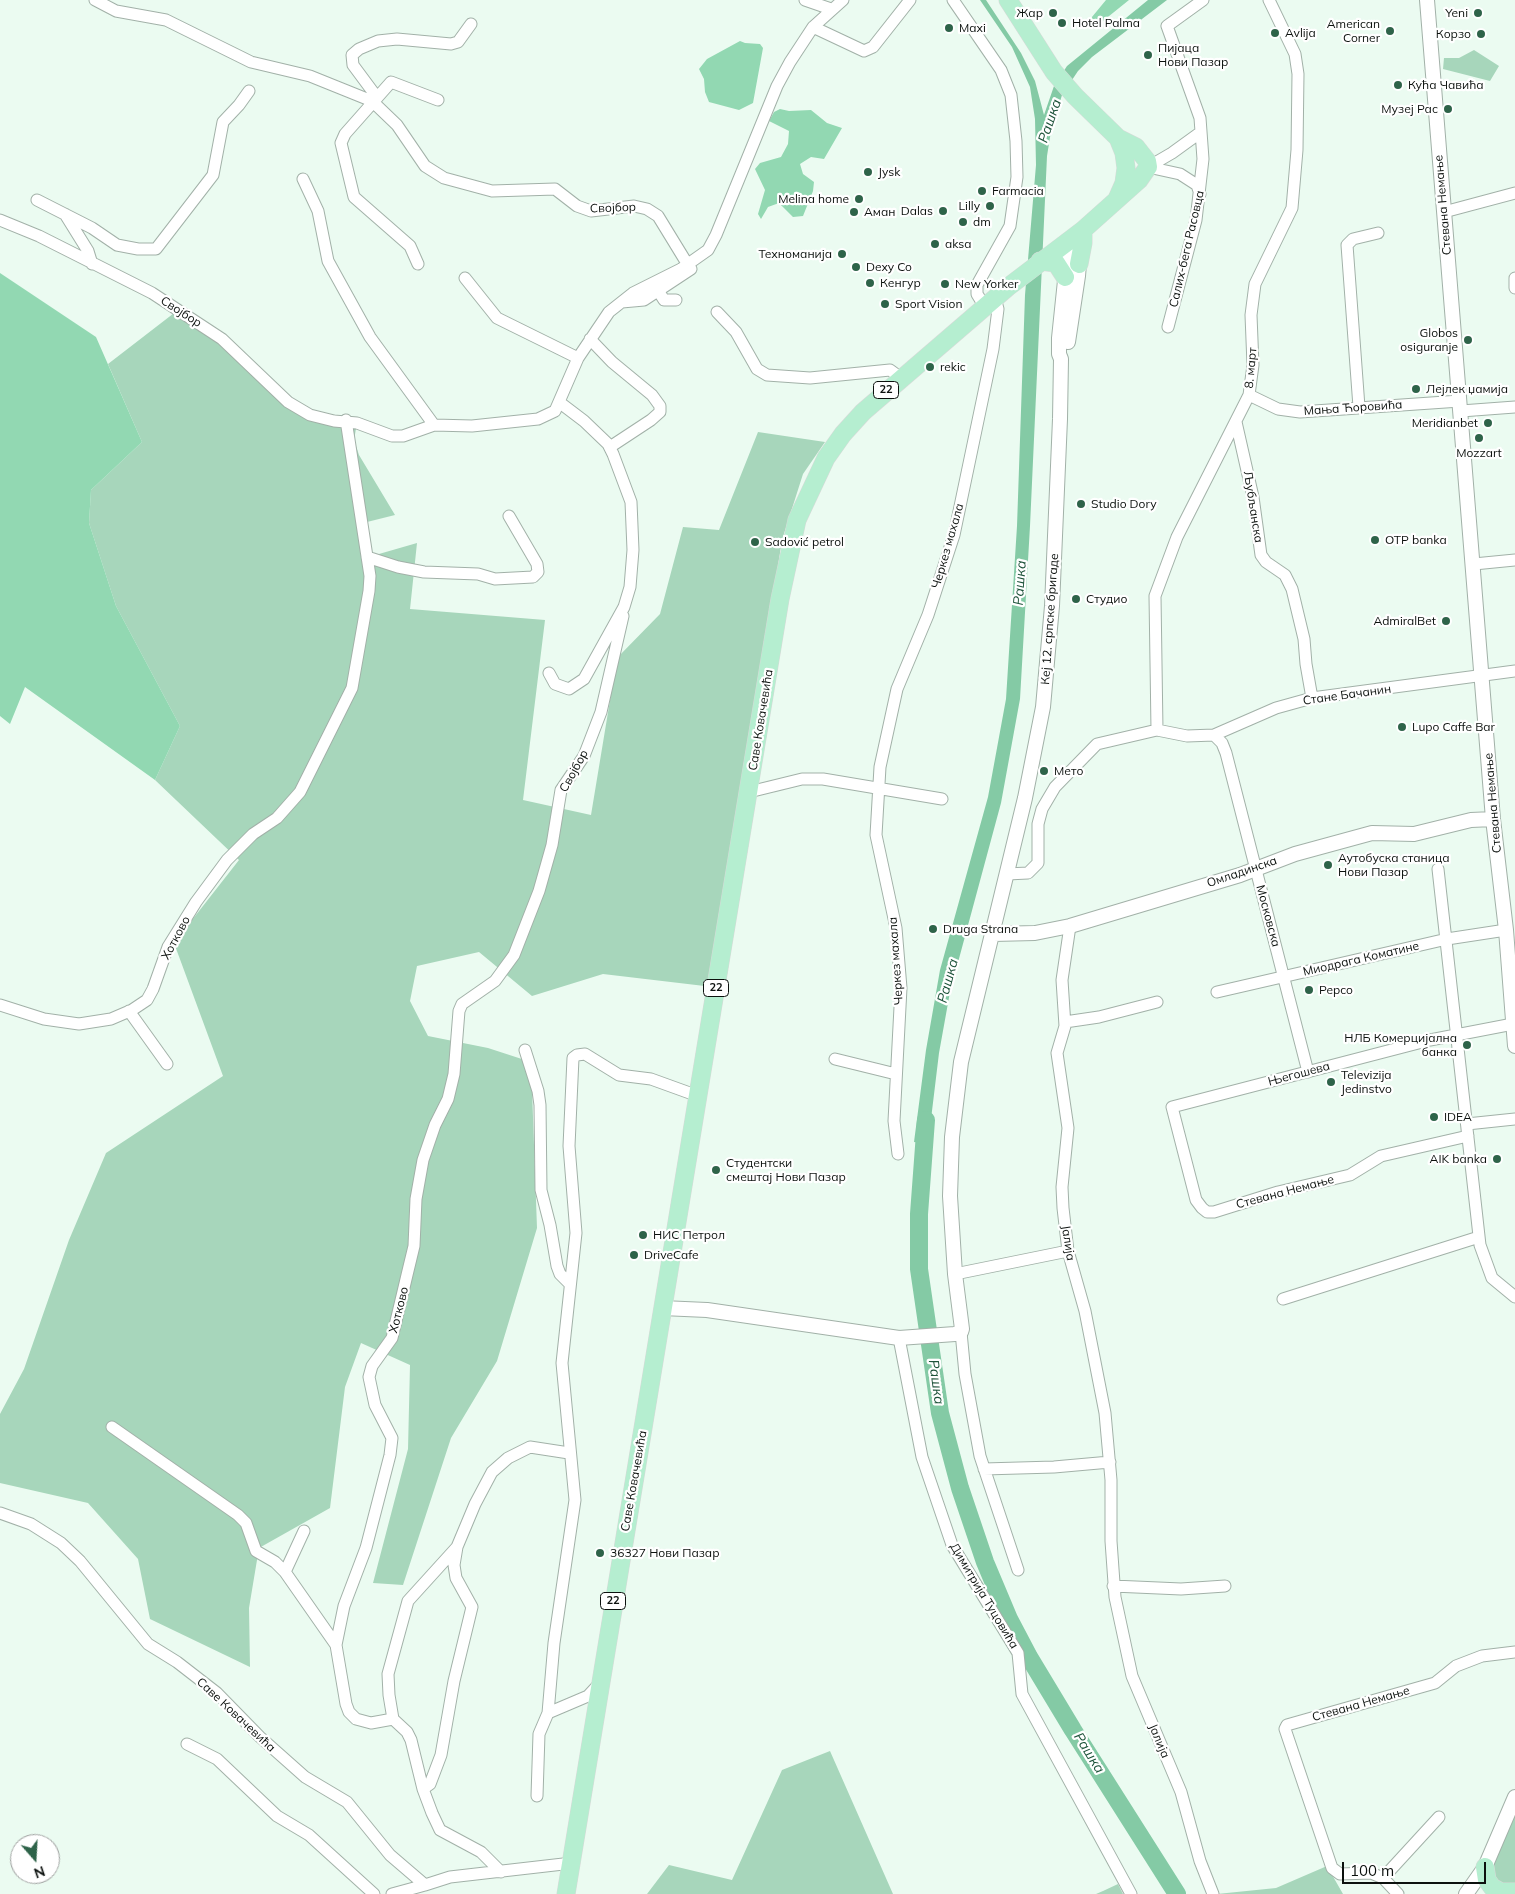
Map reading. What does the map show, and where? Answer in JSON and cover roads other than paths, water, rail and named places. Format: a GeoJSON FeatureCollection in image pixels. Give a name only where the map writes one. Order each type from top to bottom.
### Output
{"type":"FeatureCollection","features":[{"type":"Feature","properties":{"kind":"main road","name":"22"},"geometry":{"type":"LineString","coordinates":[[996,298],[1054,264],[1066,242],[1083,230],[1116,199],[1140,180],[1148,167],[1142,152],[1118,138],[1075,96],[1054,72],[1008,0]]}},
{"type":"Feature","properties":{"kind":"main road","name":"22"},"geometry":{"type":"LineString","coordinates":[[1116,199],[1124,183],[1126,168],[1124,153],[1118,138]]}},
{"type":"Feature","properties":{"kind":"main road"},"geometry":{"type":"LineString","coordinates":[[1079,264],[1084,243],[1083,230]]}},
{"type":"Feature","properties":{"kind":"main road","name":"Саве Ковачевића"},"geometry":{"type":"LineString","coordinates":[[566,1894],[780,599],[797,520],[810,490],[834,445],[863,412],[900,378],[996,298]]}},
{"type":"Feature","properties":{"kind":"main road"},"geometry":{"type":"LineString","coordinates":[[1483,1869],[1492,1887],[1501,1892],[1514,1893]]}},
{"type":"Feature","properties":{"kind":"street","name":"Својбор"},"geometry":{"type":"LineString","coordinates":[[95,0],[116,11],[166,20],[251,62],[310,76],[374,99]]}},
{"type":"Feature","properties":{"kind":"street"},"geometry":{"type":"LineString","coordinates":[[806,0],[831,9]]}},
{"type":"Feature","properties":{"kind":"street","name":"Својбор"},"geometry":{"type":"LineString","coordinates":[[0,220],[39,236],[152,293],[222,339],[278,393],[298,409],[323,418],[346,420],[392,436],[403,436],[434,425],[472,426],[538,419],[551,414],[559,402],[578,358],[603,319],[633,292],[688,265],[708,250],[716,235],[777,86],[804,38],[831,9],[843,0]]}},
{"type":"Feature","properties":{"kind":"street"},"geometry":{"type":"LineString","coordinates":[[813,27],[864,51],[873,48],[910,0]]}},
{"type":"Feature","properties":{"kind":"street","name":"Черкез махала"},"geometry":{"type":"LineString","coordinates":[[898,1154],[894,1121],[901,988],[896,928],[876,835],[880,767],[897,689],[928,615],[954,535],[993,349],[998,309],[996,298],[978,294],[977,285],[1010,226],[1017,177],[1016,141],[1011,95],[1001,70],[953,0]]}},
{"type":"Feature","properties":{"kind":"street","name":"Салих-бега Расовца"},"geometry":{"type":"LineString","coordinates":[[1168,327],[1196,220],[1203,160],[1198,111],[1167,26],[1203,0]]}},
{"type":"Feature","properties":{"kind":"street","name":"8. март"},"geometry":{"type":"LineString","coordinates":[[1157,730],[1154,596],[1177,537],[1249,395],[1253,366],[1250,315],[1255,284],[1290,214],[1297,150],[1297,64],[1295,54],[1269,0]]}},
{"type":"Feature","properties":{"kind":"street","name":"Стевана Немање"},"geometry":{"type":"LineString","coordinates":[[1427,0],[1483,675],[1493,819],[1512,968],[1515,1046]]}},
{"type":"Feature","properties":{"kind":"street","name":"Својбор"},"geometry":{"type":"LineString","coordinates":[[471,24],[458,42],[451,44],[397,39],[378,41],[352,55],[352,65],[374,99],[397,125],[425,166],[437,176],[492,191],[555,189],[577,206],[591,211],[634,206],[647,209],[658,216],[688,265]]}},
{"type":"Feature","properties":{"kind":"street"},"geometry":{"type":"LineString","coordinates":[[418,264],[410,246],[354,197],[341,143],[345,134],[391,82],[438,100]]}},
{"type":"Feature","properties":{"kind":"street"},"geometry":{"type":"LineString","coordinates":[[37,200],[92,228],[116,245],[138,249],[156,249],[213,175],[223,122],[239,105],[249,90]]}},
{"type":"Feature","properties":{"kind":"street"},"geometry":{"type":"LineString","coordinates":[[1148,167],[1172,154],[1201,132]]}},
{"type":"Feature","properties":{"kind":"street"},"geometry":{"type":"LineString","coordinates":[[1148,167],[1180,174],[1197,185],[1200,194]]}},
{"type":"Feature","properties":{"kind":"street"},"geometry":{"type":"LineString","coordinates":[[303,179],[318,211],[328,261],[370,337],[434,425]]}},
{"type":"Feature","properties":{"kind":"street"},"geometry":{"type":"LineString","coordinates":[[1444,212],[1515,194]]}},
{"type":"Feature","properties":{"kind":"street"},"geometry":{"type":"LineString","coordinates":[[65,214],[88,251],[92,264]]}},
{"type":"Feature","properties":{"kind":"street"},"geometry":{"type":"LineString","coordinates":[[1359,407],[1347,245],[1352,239],[1378,233]]}},
{"type":"Feature","properties":{"kind":"street"},"geometry":{"type":"LineString","coordinates":[[1066,242],[1079,264]]}},
{"type":"Feature","properties":{"kind":"street","name":"Кеј 12. српске бригаде"},"geometry":{"type":"LineString","coordinates":[[1061,359],[1059,354],[1054,264],[1066,242]]}},
{"type":"Feature","properties":{"kind":"street","name":"Својбор"},"geometry":{"type":"LineString","coordinates":[[622,302],[640,302],[659,292],[690,270],[699,258]]}},
{"type":"Feature","properties":{"kind":"street","name":"Кеј 12. српске бригаде"},"geometry":{"type":"LineString","coordinates":[[984,1469],[955,1333],[962,1323],[955,1274],[950,1196],[952,1138],[961,1062],[1037,744],[1046,675],[1054,568],[1061,359],[1068,341],[1079,264]]}},
{"type":"Feature","properties":{"kind":"street"},"geometry":{"type":"LineString","coordinates":[[465,278],[497,318],[578,358]]}},
{"type":"Feature","properties":{"kind":"street"},"geometry":{"type":"LineString","coordinates":[[1515,278],[1515,288]]}},
{"type":"Feature","properties":{"kind":"street"},"geometry":{"type":"LineString","coordinates":[[659,292],[664,300],[676,300]]}},
{"type":"Feature","properties":{"kind":"street"},"geometry":{"type":"LineString","coordinates":[[717,312],[736,332],[757,369],[767,375],[810,378],[890,370],[900,378]]}},
{"type":"Feature","properties":{"kind":"street"},"geometry":{"type":"LineString","coordinates":[[590,339],[612,362],[652,395],[660,406],[660,412],[651,420],[610,447]]}},
{"type":"Feature","properties":{"kind":"street","name":"Мања Ћоровића"},"geometry":{"type":"LineString","coordinates":[[1249,395],[1278,409],[1300,412],[1359,407],[1460,406]]}},
{"type":"Feature","properties":{"kind":"street","name":"Својбор"},"geometry":{"type":"LineString","coordinates":[[549,673],[555,684],[569,689],[584,680],[621,613],[630,587],[633,519],[628,494],[610,447],[584,421],[559,402]]}},
{"type":"Feature","properties":{"kind":"street"},"geometry":{"type":"LineString","coordinates":[[1460,406],[1515,407]]}},
{"type":"Feature","properties":{"kind":"street"},"geometry":{"type":"LineString","coordinates":[[346,420],[367,557],[398,568],[424,572],[478,574],[501,579],[533,577],[538,572],[537,564],[509,516]]}},
{"type":"Feature","properties":{"kind":"street","name":"Љубљанска"},"geometry":{"type":"LineString","coordinates":[[1236,422],[1253,497],[1261,555],[1266,562],[1285,575],[1292,589],[1304,639],[1312,698]]}},
{"type":"Feature","properties":{"kind":"street","name":"Хотково"},"geometry":{"type":"LineString","coordinates":[[0,1005],[44,1019],[80,1024],[111,1019],[129,1012],[147,1000],[153,989],[168,947],[196,902],[228,860],[253,834],[277,818],[300,792],[352,688],[365,620],[370,576],[367,557]]}},
{"type":"Feature","properties":{"kind":"street"},"geometry":{"type":"LineString","coordinates":[[1474,564],[1515,560]]}},
{"type":"Feature","properties":{"kind":"street","name":"Својбор"},"geometry":{"type":"LineString","coordinates":[[524,930],[539,891],[552,845],[561,790],[584,756],[601,712],[623,616],[621,613]]}},
{"type":"Feature","properties":{"kind":"street","name":"Стане Бачанин"},"geometry":{"type":"LineString","coordinates":[[1007,874],[1028,872],[1038,863],[1039,816],[1050,794],[1075,765],[1097,744],[1157,730],[1187,736],[1214,735],[1262,713],[1312,698],[1515,671]]}},
{"type":"Feature","properties":{"kind":"street","name":"Московска"},"geometry":{"type":"LineString","coordinates":[[1214,735],[1224,748],[1308,1072]]}},
{"type":"Feature","properties":{"kind":"street"},"geometry":{"type":"LineString","coordinates":[[749,792],[802,780],[823,779],[942,799]]}},
{"type":"Feature","properties":{"kind":"street","name":"Омладинска"},"geometry":{"type":"LineString","coordinates":[[993,934],[1035,933],[1070,926],[1255,869],[1296,854],[1372,833],[1414,834],[1471,820],[1493,819]]}},
{"type":"Feature","properties":{"kind":"street"},"geometry":{"type":"LineString","coordinates":[[1438,868],[1479,1237],[1485,1264],[1492,1278],[1515,1298]]}},
{"type":"Feature","properties":{"kind":"street","name":"Јалија"},"geometry":{"type":"LineString","coordinates":[[1070,926],[1062,980],[1065,1022],[1057,1053],[1068,1128],[1062,1193],[1068,1251],[1085,1311],[1097,1364],[1105,1413],[1110,1462],[1113,1586],[1119,1622],[1132,1676],[1181,1792],[1200,1861],[1213,1894]]}},
{"type":"Feature","properties":{"kind":"street","name":"Хотково"},"geometry":{"type":"LineString","coordinates":[[336,1645],[344,1606],[366,1548],[392,1438],[375,1405],[369,1377],[372,1366],[392,1338],[408,1274],[414,1246],[416,1199],[423,1160],[435,1125],[448,1099],[454,1074],[459,1012],[462,1004],[495,981],[514,955],[524,930]]}},
{"type":"Feature","properties":{"kind":"street","name":"Миодрага Коматине"},"geometry":{"type":"LineString","coordinates":[[1217,992],[1447,940],[1506,930]]}},
{"type":"Feature","properties":{"kind":"street"},"geometry":{"type":"LineString","coordinates":[[1065,1022],[1099,1017],[1157,1002]]}},
{"type":"Feature","properties":{"kind":"street"},"geometry":{"type":"LineString","coordinates":[[129,1012],[167,1064]]}},
{"type":"Feature","properties":{"kind":"street","name":"Његошева"},"geometry":{"type":"LineString","coordinates":[[1172,1107],[1456,1035],[1513,1024]]}},
{"type":"Feature","properties":{"kind":"street"},"geometry":{"type":"LineString","coordinates":[[525,1050],[539,1098],[541,1190],[550,1225],[557,1266],[560,1274],[569,1283]]}},
{"type":"Feature","properties":{"kind":"street"},"geometry":{"type":"LineString","coordinates":[[537,1796],[539,1734],[548,1713],[554,1644],[575,1500],[569,1454],[562,1363],[569,1283],[576,1233],[569,1146],[573,1058],[577,1055],[585,1054],[619,1075],[651,1080],[698,1096]]}},
{"type":"Feature","properties":{"kind":"street"},"geometry":{"type":"LineString","coordinates":[[835,1059],[896,1074]]}},
{"type":"Feature","properties":{"kind":"street","name":"Стевана Немање"},"geometry":{"type":"LineString","coordinates":[[1172,1107],[1196,1200],[1208,1212],[1214,1212],[1278,1192],[1350,1175],[1381,1156],[1468,1136]]}},
{"type":"Feature","properties":{"kind":"street"},"geometry":{"type":"LineString","coordinates":[[1467,1124],[1515,1119]]}},
{"type":"Feature","properties":{"kind":"street"},"geometry":{"type":"LineString","coordinates":[[1283,1299],[1479,1237]]}},
{"type":"Feature","properties":{"kind":"street"},"geometry":{"type":"LineString","coordinates":[[955,1274],[1068,1251]]}},
{"type":"Feature","properties":{"kind":"street"},"geometry":{"type":"LineString","coordinates":[[662,1308],[707,1310],[899,1338],[955,1333]]}},
{"type":"Feature","properties":{"kind":"street","name":"Димитрија Туцовића"},"geometry":{"type":"LineString","coordinates":[[899,1338],[922,1457],[952,1545],[1018,1653],[1022,1694],[1131,1894]]}},
{"type":"Feature","properties":{"kind":"street"},"geometry":{"type":"LineString","coordinates":[[112,1428],[132,1443],[176,1470],[246,1523],[256,1551],[275,1562],[285,1572],[336,1645],[346,1704],[356,1719],[372,1723],[393,1719]]}},
{"type":"Feature","properties":{"kind":"street"},"geometry":{"type":"LineString","coordinates":[[423,1789],[430,1784],[441,1755],[454,1681],[472,1607],[456,1578],[454,1565],[458,1547],[474,1504],[492,1472],[508,1458],[530,1447],[569,1454]]}},
{"type":"Feature","properties":{"kind":"street"},"geometry":{"type":"LineString","coordinates":[[1018,1570],[984,1469],[1054,1467],[1110,1462]]}},
{"type":"Feature","properties":{"kind":"street","name":"Саве Ковачевића"},"geometry":{"type":"LineString","coordinates":[[0,1513],[31,1524],[61,1543],[80,1561],[148,1644],[177,1662],[217,1693],[260,1737],[305,1776],[347,1802],[390,1855],[424,1889]]}},
{"type":"Feature","properties":{"kind":"street"},"geometry":{"type":"LineString","coordinates":[[285,1572],[304,1531]]}},
{"type":"Feature","properties":{"kind":"street"},"geometry":{"type":"LineString","coordinates":[[458,1547],[408,1601],[388,1674],[393,1719],[407,1732],[411,1740],[423,1789],[440,1830],[481,1852],[501,1872]]}},
{"type":"Feature","properties":{"kind":"street"},"geometry":{"type":"LineString","coordinates":[[1113,1586],[1181,1589],[1225,1586]]}},
{"type":"Feature","properties":{"kind":"street","name":"Стевана Немање"},"geometry":{"type":"LineString","coordinates":[[1383,1878],[1371,1873],[1340,1874],[1332,1868],[1286,1735],[1287,1726],[1435,1684],[1456,1666],[1482,1656],[1515,1652]]}},
{"type":"Feature","properties":{"kind":"street"},"geometry":{"type":"LineString","coordinates":[[548,1713],[588,1696],[600,1683]]}},
{"type":"Feature","properties":{"kind":"street"},"geometry":{"type":"LineString","coordinates":[[188,1744],[217,1759],[277,1816],[309,1835],[374,1894]]}},
{"type":"Feature","properties":{"kind":"street"},"geometry":{"type":"LineString","coordinates":[[1466,1894],[1483,1869],[1515,1797]]}},
{"type":"Feature","properties":{"kind":"street"},"geometry":{"type":"LineString","coordinates":[[1398,1894],[1383,1878],[1439,1817]]}},
{"type":"Feature","properties":{"kind":"street"},"geometry":{"type":"LineString","coordinates":[[392,1894],[424,1889],[450,1877],[572,1863]]}},
{"type":"Feature","properties":{"kind":"street"},"geometry":{"type":"LineString","coordinates":[[1477,1894],[1483,1869]]}},
{"type":"Feature","properties":{"kind":"water"},"geometry":{"type":"Polygon","coordinates":[[[980,0],[986,0],[1021,53],[1035,81],[1044,115],[1054,86],[1067,66],[1148,0],[1167,0],[1092,57],[1078,71],[1062,95],[1051,131],[1047,156],[1020,699],[1001,803],[950,992],[939,1053],[928,1144],[914,1142],[926,1050],[940,970],[988,797],[1006,699],[1017,526],[1025,295],[1036,165],[1035,119],[1030,87],[1012,47],[980,0]]]}},
{"type":"Feature","properties":{"kind":"waterway","name":"Рашка"},"geometry":{"type":"LineString","coordinates":[[926,1120],[919,1214],[919,1269],[940,1413],[960,1488],[985,1562],[1009,1619],[1029,1657],[1177,1894]]}},
{"type":"Feature","properties":{"kind":"place","name":"Жар"},"geometry":{"type":"Point","coordinates":[1053,13]}},
{"type":"Feature","properties":{"kind":"place","name":"Yeni"},"geometry":{"type":"Point","coordinates":[1478,13]}},
{"type":"Feature","properties":{"kind":"place","name":"Hotel Palma"},"geometry":{"type":"Point","coordinates":[1062,23]}},
{"type":"Feature","properties":{"kind":"place","name":"Maxi"},"geometry":{"type":"Point","coordinates":[949,28]}},
{"type":"Feature","properties":{"kind":"place","name":"American Corner"},"geometry":{"type":"Point","coordinates":[1390,31]}},
{"type":"Feature","properties":{"kind":"place","name":"Avlija"},"geometry":{"type":"Point","coordinates":[1275,33]}},
{"type":"Feature","properties":{"kind":"place","name":"Корзо"},"geometry":{"type":"Point","coordinates":[1481,34]}},
{"type":"Feature","properties":{"kind":"place","name":"Пијаца Нови Пазар"},"geometry":{"type":"Point","coordinates":[1148,55]}},
{"type":"Feature","properties":{"kind":"place","name":"Кућа Чавића"},"geometry":{"type":"Point","coordinates":[1398,85]}},
{"type":"Feature","properties":{"kind":"place","name":"Музеј Рас"},"geometry":{"type":"Point","coordinates":[1448,109]}},
{"type":"Feature","properties":{"kind":"place","name":"Jysk"},"geometry":{"type":"Point","coordinates":[868,172]}},
{"type":"Feature","properties":{"kind":"place","name":"Farmacia"},"geometry":{"type":"Point","coordinates":[982,191]}},
{"type":"Feature","properties":{"kind":"place","name":"Melina home"},"geometry":{"type":"Point","coordinates":[859,199]}},
{"type":"Feature","properties":{"kind":"place","name":"Lilly"},"geometry":{"type":"Point","coordinates":[990,206]}},
{"type":"Feature","properties":{"kind":"place","name":"Dalas"},"geometry":{"type":"Point","coordinates":[943,211]}},
{"type":"Feature","properties":{"kind":"place","name":"Аман"},"geometry":{"type":"Point","coordinates":[854,212]}},
{"type":"Feature","properties":{"kind":"place","name":"dm"},"geometry":{"type":"Point","coordinates":[963,222]}},
{"type":"Feature","properties":{"kind":"place","name":"aksa"},"geometry":{"type":"Point","coordinates":[935,244]}},
{"type":"Feature","properties":{"kind":"place","name":"Техноманија"},"geometry":{"type":"Point","coordinates":[842,254]}},
{"type":"Feature","properties":{"kind":"place","name":"Dexy Co"},"geometry":{"type":"Point","coordinates":[856,267]}},
{"type":"Feature","properties":{"kind":"place","name":"Кенгур"},"geometry":{"type":"Point","coordinates":[870,283]}},
{"type":"Feature","properties":{"kind":"place","name":"New Yorker"},"geometry":{"type":"Point","coordinates":[945,284]}},
{"type":"Feature","properties":{"kind":"place","name":"Sport Vision"},"geometry":{"type":"Point","coordinates":[885,304]}},
{"type":"Feature","properties":{"kind":"place","name":"Globos osiguranje"},"geometry":{"type":"Point","coordinates":[1468,340]}},
{"type":"Feature","properties":{"kind":"place","name":"rekic"},"geometry":{"type":"Point","coordinates":[930,367]}},
{"type":"Feature","properties":{"kind":"place","name":"Лејлек џамија"},"geometry":{"type":"Point","coordinates":[1416,389]}},
{"type":"Feature","properties":{"kind":"place","name":"Meridianbet"},"geometry":{"type":"Point","coordinates":[1488,423]}},
{"type":"Feature","properties":{"kind":"place","name":"Mozzart"},"geometry":{"type":"Point","coordinates":[1479,438]}},
{"type":"Feature","properties":{"kind":"place","name":"Studio Dory"},"geometry":{"type":"Point","coordinates":[1081,504]}},
{"type":"Feature","properties":{"kind":"place","name":"OTP banka"},"geometry":{"type":"Point","coordinates":[1375,540]}},
{"type":"Feature","properties":{"kind":"place","name":"Sadović petrol"},"geometry":{"type":"Point","coordinates":[755,542]}},
{"type":"Feature","properties":{"kind":"place","name":"Студио"},"geometry":{"type":"Point","coordinates":[1076,599]}},
{"type":"Feature","properties":{"kind":"place","name":"AdmiralBet"},"geometry":{"type":"Point","coordinates":[1446,621]}},
{"type":"Feature","properties":{"kind":"place","name":"Lupo Caffe Bar"},"geometry":{"type":"Point","coordinates":[1402,727]}},
{"type":"Feature","properties":{"kind":"place","name":"Мето"},"geometry":{"type":"Point","coordinates":[1044,771]}},
{"type":"Feature","properties":{"kind":"place","name":"Аутобуска станица Нови Пазар"},"geometry":{"type":"Point","coordinates":[1328,865]}},
{"type":"Feature","properties":{"kind":"place","name":"Druga Strana"},"geometry":{"type":"Point","coordinates":[933,929]}},
{"type":"Feature","properties":{"kind":"place","name":"Pepco"},"geometry":{"type":"Point","coordinates":[1309,990]}},
{"type":"Feature","properties":{"kind":"place","name":"НЛБ Комерцијална банка"},"geometry":{"type":"Point","coordinates":[1467,1045]}},
{"type":"Feature","properties":{"kind":"place","name":"Televizija Jedinstvo"},"geometry":{"type":"Point","coordinates":[1331,1082]}},
{"type":"Feature","properties":{"kind":"place","name":"IDEA"},"geometry":{"type":"Point","coordinates":[1434,1117]}},
{"type":"Feature","properties":{"kind":"place","name":"AIK banka"},"geometry":{"type":"Point","coordinates":[1497,1159]}},
{"type":"Feature","properties":{"kind":"place","name":"Студентски смештај Нови Пазар"},"geometry":{"type":"Point","coordinates":[716,1170]}},
{"type":"Feature","properties":{"kind":"place","name":"НИС Петрол"},"geometry":{"type":"Point","coordinates":[643,1235]}},
{"type":"Feature","properties":{"kind":"place","name":"DriveCafe"},"geometry":{"type":"Point","coordinates":[634,1255]}},
{"type":"Feature","properties":{"kind":"place","name":"36327 Нови Пазар"},"geometry":{"type":"Point","coordinates":[600,1553]}}]}
